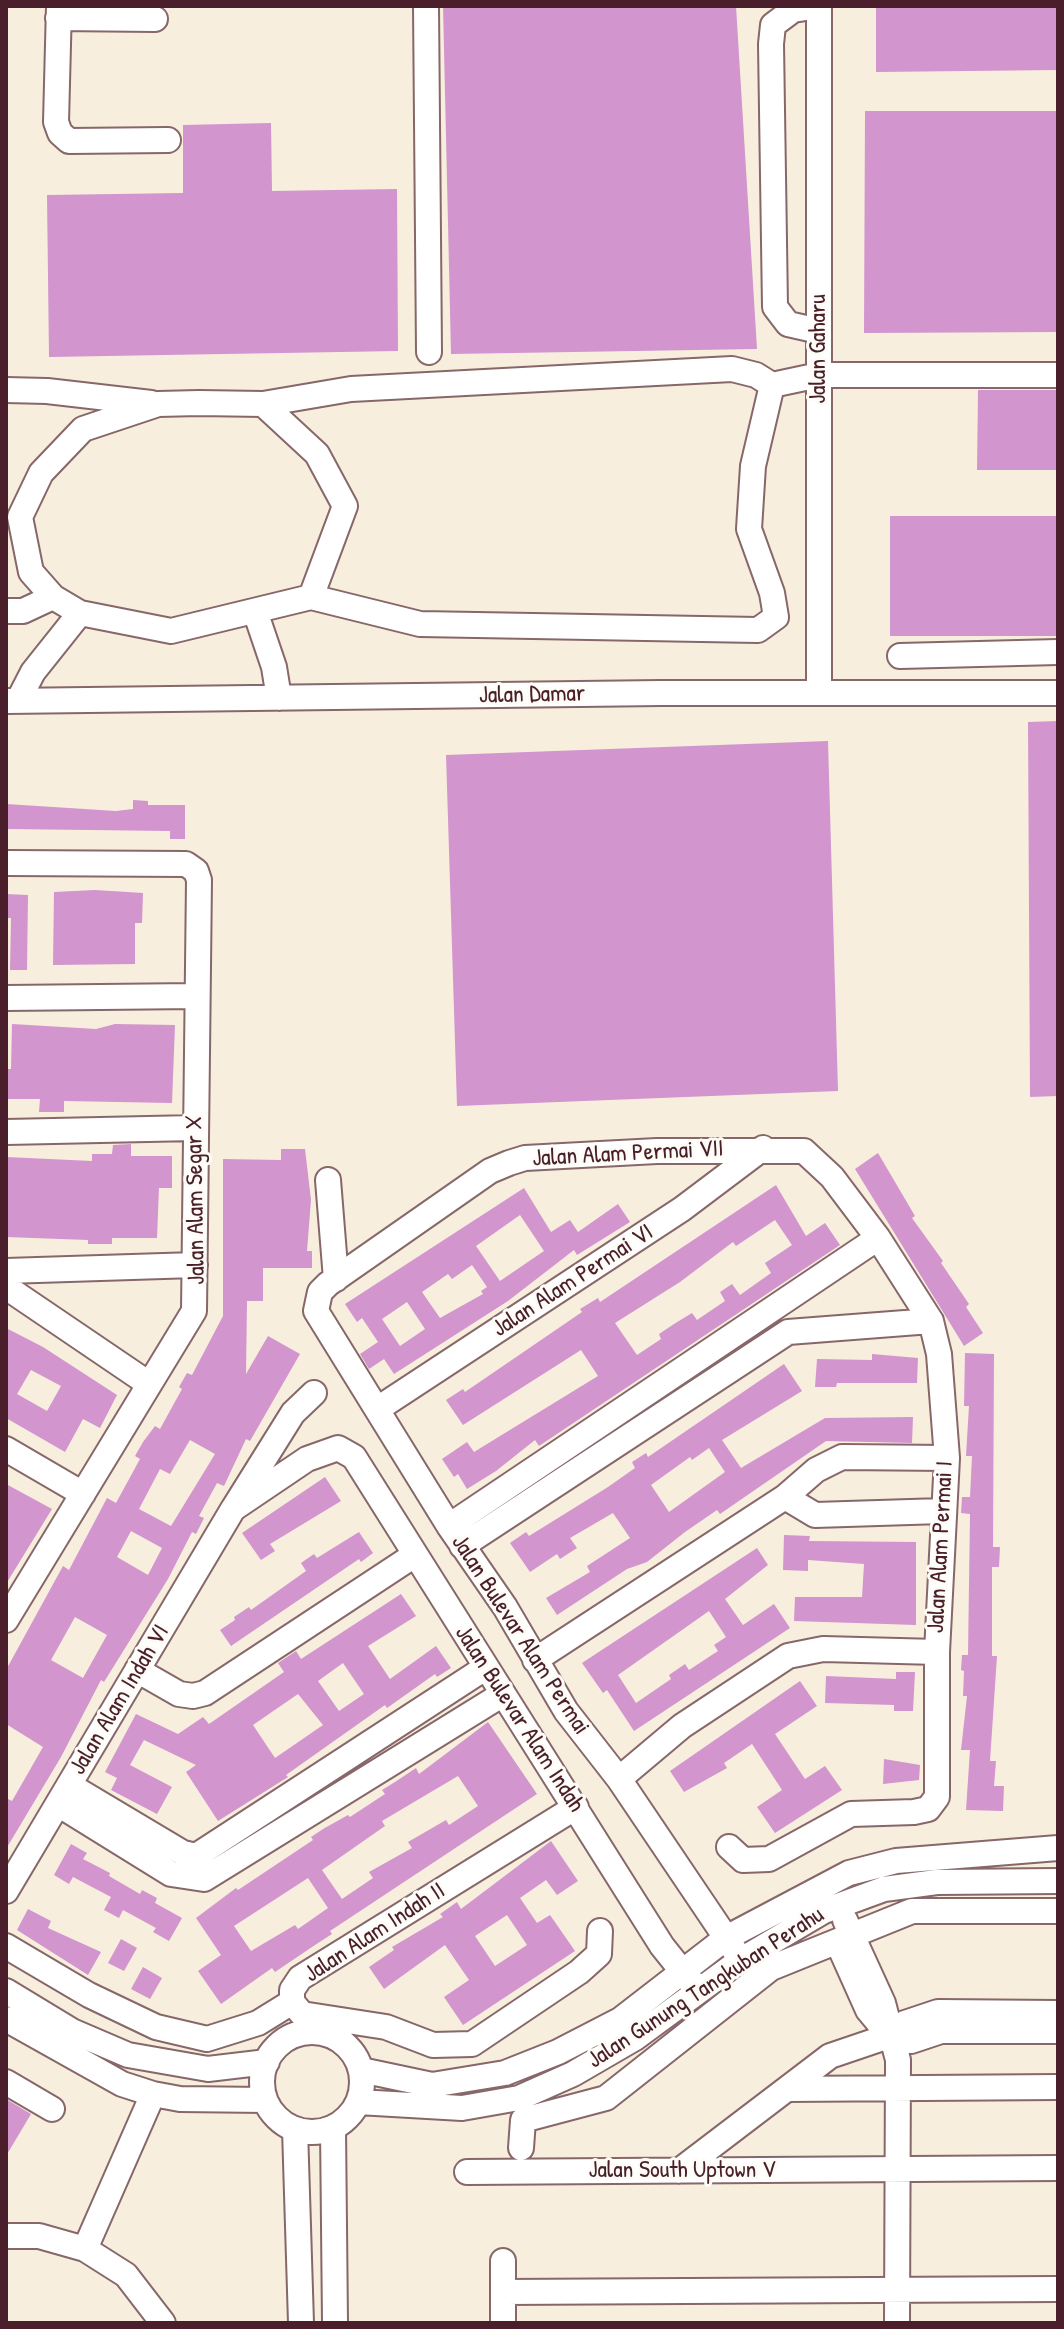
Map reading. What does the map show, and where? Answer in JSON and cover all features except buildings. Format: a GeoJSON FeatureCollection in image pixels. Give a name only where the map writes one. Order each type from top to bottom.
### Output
{"type":"FeatureCollection","features":[{"type":"Feature","properties":{"kind":"street"},"geometry":{"type":"LineString","coordinates":[[426,6],[429,352]]}},
{"type":"Feature","properties":{"kind":"street"},"geometry":{"type":"LineString","coordinates":[[819,6],[793,10],[773,25],[771,44],[775,307],[788,324],[819,331]]}},
{"type":"Feature","properties":{"kind":"street","name":"Jalan Gaharu"},"geometry":{"type":"LineString","coordinates":[[819,6],[819,693]]}},
{"type":"Feature","properties":{"kind":"street"},"geometry":{"type":"LineString","coordinates":[[155,19],[58,12],[56,122],[60,133],[69,141],[168,140]]}},
{"type":"Feature","properties":{"kind":"street"},"geometry":{"type":"LineString","coordinates":[[6,390],[82,394],[158,404],[263,404],[351,389],[732,369],[756,375],[772,385],[819,375],[1058,375]]}},
{"type":"Feature","properties":{"kind":"street"},"geometry":{"type":"LineString","coordinates":[[158,404],[83,429],[41,473],[20,517],[31,572],[53,597],[80,613],[171,631],[311,597],[420,624],[758,630],[776,617],[772,593],[749,529],[753,466],[772,385]]}},
{"type":"Feature","properties":{"kind":"street"},"geometry":{"type":"LineString","coordinates":[[82,394],[83,429]]}},
{"type":"Feature","properties":{"kind":"street"},"geometry":{"type":"LineString","coordinates":[[263,404],[317,454],[345,506],[311,597]]}},
{"type":"Feature","properties":{"kind":"street"},"geometry":{"type":"LineString","coordinates":[[6,611],[23,611],[53,597]]}},
{"type":"Feature","properties":{"kind":"street"},"geometry":{"type":"LineString","coordinates":[[255,611],[274,667],[279,698]]}},
{"type":"Feature","properties":{"kind":"street"},"geometry":{"type":"LineString","coordinates":[[12,701],[80,613]]}},
{"type":"Feature","properties":{"kind":"street"},"geometry":{"type":"LineString","coordinates":[[900,656],[1058,652]]}},
{"type":"Feature","properties":{"kind":"street"},"geometry":{"type":"LineString","coordinates":[[980,653],[985,692]]}},
{"type":"Feature","properties":{"kind":"street","name":"Jalan Damar"},"geometry":{"type":"LineString","coordinates":[[12,701],[1058,693]]}},
{"type":"Feature","properties":{"kind":"street","name":"Jalan Alam Segar X"},"geometry":{"type":"LineString","coordinates":[[6,863],[186,864],[196,871],[199,880],[195,996],[197,1298],[190,1323],[149,1384],[8,1614]]}},
{"type":"Feature","properties":{"kind":"street"},"geometry":{"type":"LineString","coordinates":[[6,998],[195,996]]}},
{"type":"Feature","properties":{"kind":"street"},"geometry":{"type":"LineString","coordinates":[[6,1132],[195,1128]]}},
{"type":"Feature","properties":{"kind":"street","name":"Jalan Alam Permai I"},"geometry":{"type":"LineString","coordinates":[[729,1847],[743,1860],[769,1859],[859,1812],[914,1812],[934,1805],[937,1797],[937,1652],[947,1458],[939,1354],[931,1321],[878,1238],[817,1161],[804,1151],[763,1148]]}},
{"type":"Feature","properties":{"kind":"street","name":"Jalan Alam Permai VII"},"geometry":{"type":"LineString","coordinates":[[316,1301],[320,1292],[336,1279],[490,1171],[509,1163],[569,1156],[763,1148]]}},
{"type":"Feature","properties":{"kind":"street","name":"Jalan Alam Permai VI"},"geometry":{"type":"LineString","coordinates":[[379,1408],[682,1209],[763,1148]]}},
{"type":"Feature","properties":{"kind":"street"},"geometry":{"type":"LineString","coordinates":[[328,1180],[336,1279]]}},
{"type":"Feature","properties":{"kind":"street"},"geometry":{"type":"LineString","coordinates":[[456,1536],[780,1302],[878,1238]]}},
{"type":"Feature","properties":{"kind":"street"},"geometry":{"type":"LineString","coordinates":[[6,1271],[195,1265]]}},
{"type":"Feature","properties":{"kind":"street"},"geometry":{"type":"LineString","coordinates":[[6,1287],[149,1384]]}},
{"type":"Feature","properties":{"kind":"street","name":"Jalan Bulevar Alam Permai"},"geometry":{"type":"LineString","coordinates":[[316,1301],[319,1320],[379,1408],[456,1536],[505,1607],[566,1711],[619,1779],[741,1960]]}},
{"type":"Feature","properties":{"kind":"street"},"geometry":{"type":"LineString","coordinates":[[780,1302],[788,1332]]}},
{"type":"Feature","properties":{"kind":"street"},"geometry":{"type":"LineString","coordinates":[[456,1536],[788,1332],[931,1321]]}},
{"type":"Feature","properties":{"kind":"street","name":"Jalan Alam Indah VI"},"geometry":{"type":"LineString","coordinates":[[6,1891],[233,1509],[293,1413],[314,1393]]}},
{"type":"Feature","properties":{"kind":"street","name":"Jalan Alam Indah VI"},"geometry":{"type":"LineString","coordinates":[[233,1509],[307,1459],[338,1448]]}},
{"type":"Feature","properties":{"kind":"street","name":"Jalan Bulevar Alam Indah"},"geometry":{"type":"LineString","coordinates":[[338,1448],[354,1457],[413,1556],[662,1946],[681,1971],[701,1988]]}},
{"type":"Feature","properties":{"kind":"street"},"geometry":{"type":"LineString","coordinates":[[6,1449],[83,1494]]}},
{"type":"Feature","properties":{"kind":"street"},"geometry":{"type":"LineString","coordinates":[[535,1660],[785,1497],[816,1470],[842,1457],[947,1458]]}},
{"type":"Feature","properties":{"kind":"street"},"geometry":{"type":"LineString","coordinates":[[785,1497],[815,1515],[942,1511]]}},
{"type":"Feature","properties":{"kind":"street"},"geometry":{"type":"LineString","coordinates":[[137,1670],[179,1694],[193,1696],[205,1693],[413,1556]]}},
{"type":"Feature","properties":{"kind":"street"},"geometry":{"type":"LineString","coordinates":[[619,1779],[682,1726],[788,1656],[823,1649],[937,1652]]}},
{"type":"Feature","properties":{"kind":"street"},"geometry":{"type":"LineString","coordinates":[[64,1794],[171,1874],[195,1868],[485,1668]]}},
{"type":"Feature","properties":{"kind":"street"},"geometry":{"type":"LineString","coordinates":[[195,1868],[213,1875],[503,1694]]}},
{"type":"Feature","properties":{"kind":"street","name":"Jalan Alam Indah II"},"geometry":{"type":"LineString","coordinates":[[6,1946],[89,1995],[156,2027],[207,2039],[258,2023],[292,2002],[292,1990],[300,1978],[576,1807]]}},
{"type":"Feature","properties":{"kind":"street","name":"Jalan Gunung Tangkuban Perahu"},"geometry":{"type":"LineString","coordinates":[[361,2070],[432,2085],[505,2073],[558,2052],[620,2020],[726,1938],[849,1873],[896,1861],[1058,1848]]}},
{"type":"Feature","properties":{"kind":"street","name":"Jalan Gunung Tangkuban Perahu"},"geometry":{"type":"LineString","coordinates":[[358,2102],[462,2108],[519,2098],[573,2074],[635,2038],[741,1960],[830,1908],[884,1889],[937,1882],[1058,1881]]}},
{"type":"Feature","properties":{"kind":"street"},"geometry":{"type":"LineString","coordinates":[[830,1908],[844,1938],[868,2010],[889,2036],[898,2060],[897,2323]]}},
{"type":"Feature","properties":{"kind":"street"},"geometry":{"type":"LineString","coordinates":[[521,2148],[523,2120],[606,2098],[771,1968],[912,1911],[1058,1911]]}},
{"type":"Feature","properties":{"kind":"street"},"geometry":{"type":"LineString","coordinates":[[292,2002],[302,2014],[386,2027],[433,2045],[472,2044],[579,1972],[599,1954],[600,1931]]}},
{"type":"Feature","properties":{"kind":"street"},"geometry":{"type":"LineString","coordinates":[[6,1991],[72,2031],[128,2055],[208,2069],[267,2062]]}},
{"type":"Feature","properties":{"kind":"street"},"geometry":{"type":"LineString","coordinates":[[679,2171],[830,2056],[889,2036],[905,2023],[938,2012],[1058,2013]]}},
{"type":"Feature","properties":{"kind":"street"},"geometry":{"type":"LineString","coordinates":[[6,2019],[122,2084],[153,2094],[180,2099],[265,2100]]}},
{"type":"Feature","properties":{"kind":"street"},"geometry":{"type":"LineString","coordinates":[[889,2036],[911,2041],[941,2031],[1058,2031]]}},
{"type":"Feature","properties":{"kind":"street"},"geometry":{"type":"LineString","coordinates":[[317,2032],[345,2044],[361,2070],[358,2102],[352,2113],[333,2128],[314,2132],[295,2129],[272,2113],[265,2100],[263,2074],[267,2062],[287,2039],[317,2032]]}},
{"type":"Feature","properties":{"kind":"street"},"geometry":{"type":"LineString","coordinates":[[6,2082],[52,2109]]}},
{"type":"Feature","properties":{"kind":"street"},"geometry":{"type":"LineString","coordinates":[[787,2089],[1058,2087]]}},
{"type":"Feature","properties":{"kind":"street"},"geometry":{"type":"LineString","coordinates":[[85,2249],[153,2094]]}},
{"type":"Feature","properties":{"kind":"street"},"geometry":{"type":"LineString","coordinates":[[333,2128],[335,2323]]}},
{"type":"Feature","properties":{"kind":"street"},"geometry":{"type":"LineString","coordinates":[[295,2129],[301,2323]]}},
{"type":"Feature","properties":{"kind":"street","name":"Jalan South Uptown V"},"geometry":{"type":"LineString","coordinates":[[467,2172],[1058,2168]]}},
{"type":"Feature","properties":{"kind":"street"},"geometry":{"type":"LineString","coordinates":[[6,2236],[39,2236],[85,2249],[126,2275],[163,2323]]}},
{"type":"Feature","properties":{"kind":"street"},"geometry":{"type":"LineString","coordinates":[[503,2261],[503,2323]]}},
{"type":"Feature","properties":{"kind":"street"},"geometry":{"type":"LineString","coordinates":[[503,2292],[1058,2289]]}}]}
